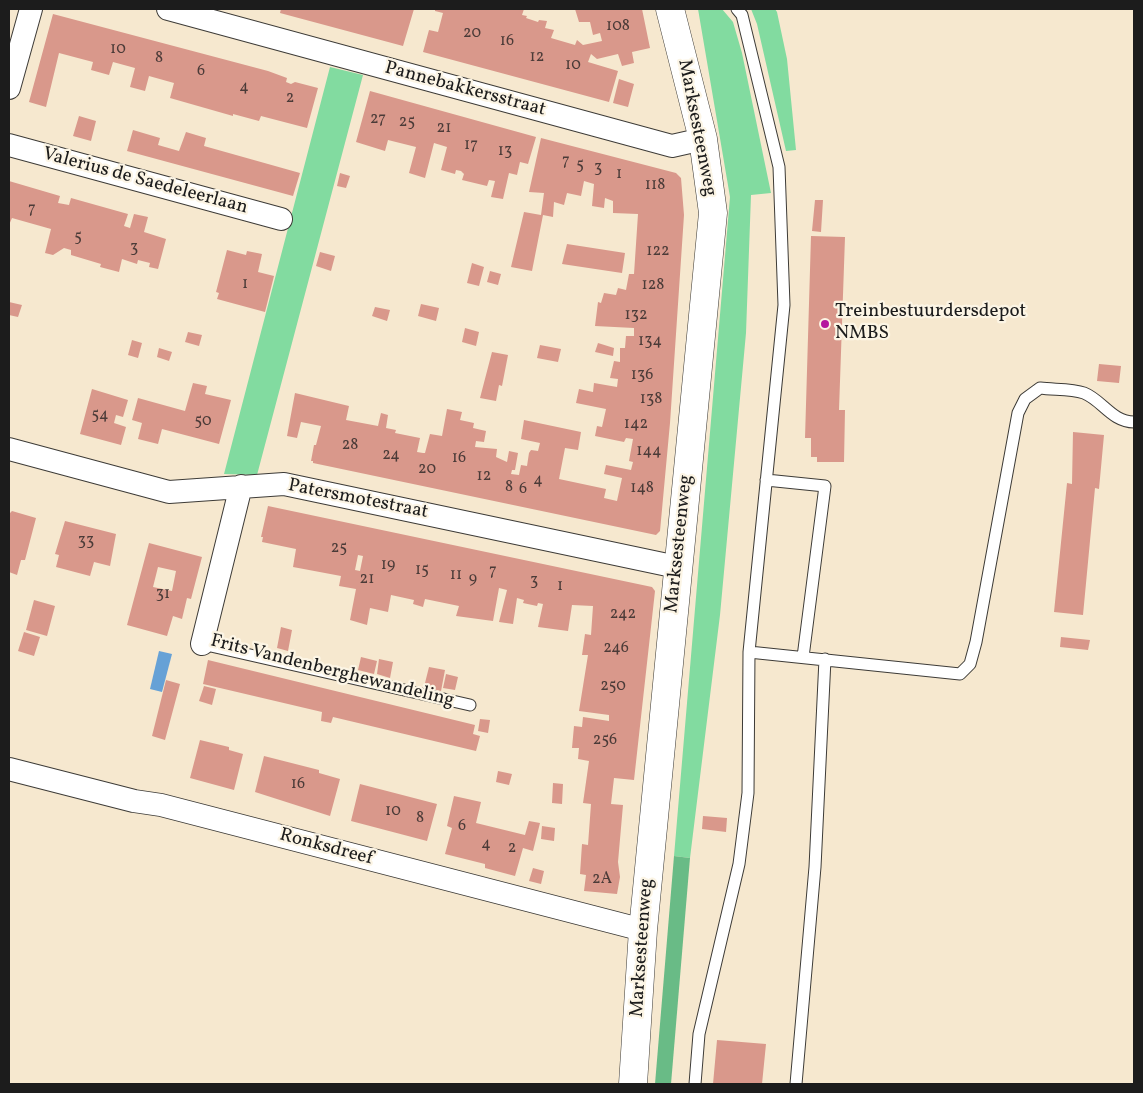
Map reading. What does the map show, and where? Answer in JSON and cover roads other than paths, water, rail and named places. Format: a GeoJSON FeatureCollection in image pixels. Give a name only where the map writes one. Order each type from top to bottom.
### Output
{"type":"FeatureCollection","features":[{"type":"Feature","properties":{"kind":"street"},"geometry":{"type":"LineString","coordinates":[[9,88],[31,9]]}},
{"type":"Feature","properties":{"kind":"street","name":"Pannebakkersstraat"},"geometry":{"type":"LineString","coordinates":[[168,9],[229,17],[672,146],[703,139]]}},
{"type":"Feature","properties":{"kind":"street","name":"Marksesteenweg"},"geometry":{"type":"LineString","coordinates":[[633,1084],[643,930],[713,213],[703,139],[670,9]]}},
{"type":"Feature","properties":{"kind":"street","name":"Valerius de Saedeleerlaan"},"geometry":{"type":"LineString","coordinates":[[9,145],[281,219]]}},
{"type":"Feature","properties":{"kind":"street","name":"Patersmotestraat"},"geometry":{"type":"LineString","coordinates":[[9,449],[169,492],[284,484],[677,567]]}},
{"type":"Feature","properties":{"kind":"street","name":"Frits Vandenberghewandeling"},"geometry":{"type":"LineString","coordinates":[[202,644],[242,486]]}},
{"type":"Feature","properties":{"kind":"street","name":"Ronksdreef"},"geometry":{"type":"LineString","coordinates":[[9,769],[134,801],[161,805],[643,930]]}},
{"type":"Feature","properties":{"kind":"lane"},"geometry":{"type":"LineString","coordinates":[[695,1084],[699,1034],[739,864],[748,793],[749,652],[784,304],[779,167],[742,15],[737,9]]}},
{"type":"Feature","properties":{"kind":"lane"},"geometry":{"type":"LineString","coordinates":[[749,652],[960,674],[970,664],[976,642],[1008,458],[1018,414],[1025,399],[1040,388],[1084,393],[1110,413],[1127,422],[1134,422]]}},
{"type":"Feature","properties":{"kind":"lane"},"geometry":{"type":"LineString","coordinates":[[766,480],[825,486],[803,657]]}},
{"type":"Feature","properties":{"kind":"lane","name":"Frits Vandenberghewandeling"},"geometry":{"type":"LineString","coordinates":[[202,644],[470,705]]}},
{"type":"Feature","properties":{"kind":"lane"},"geometry":{"type":"LineString","coordinates":[[796,1084],[815,867],[825,659]]}},
{"type":"Feature","properties":{"kind":"water"},"geometry":{"type":"Polygon","coordinates":[[[159,651],[172,654],[162,692],[150,689],[159,651]]]}},
{"type":"Feature","properties":{"kind":"place","name":"Treinbestuurdersdepot NMBS"},"geometry":{"type":"Point","coordinates":[825,324]}}]}
